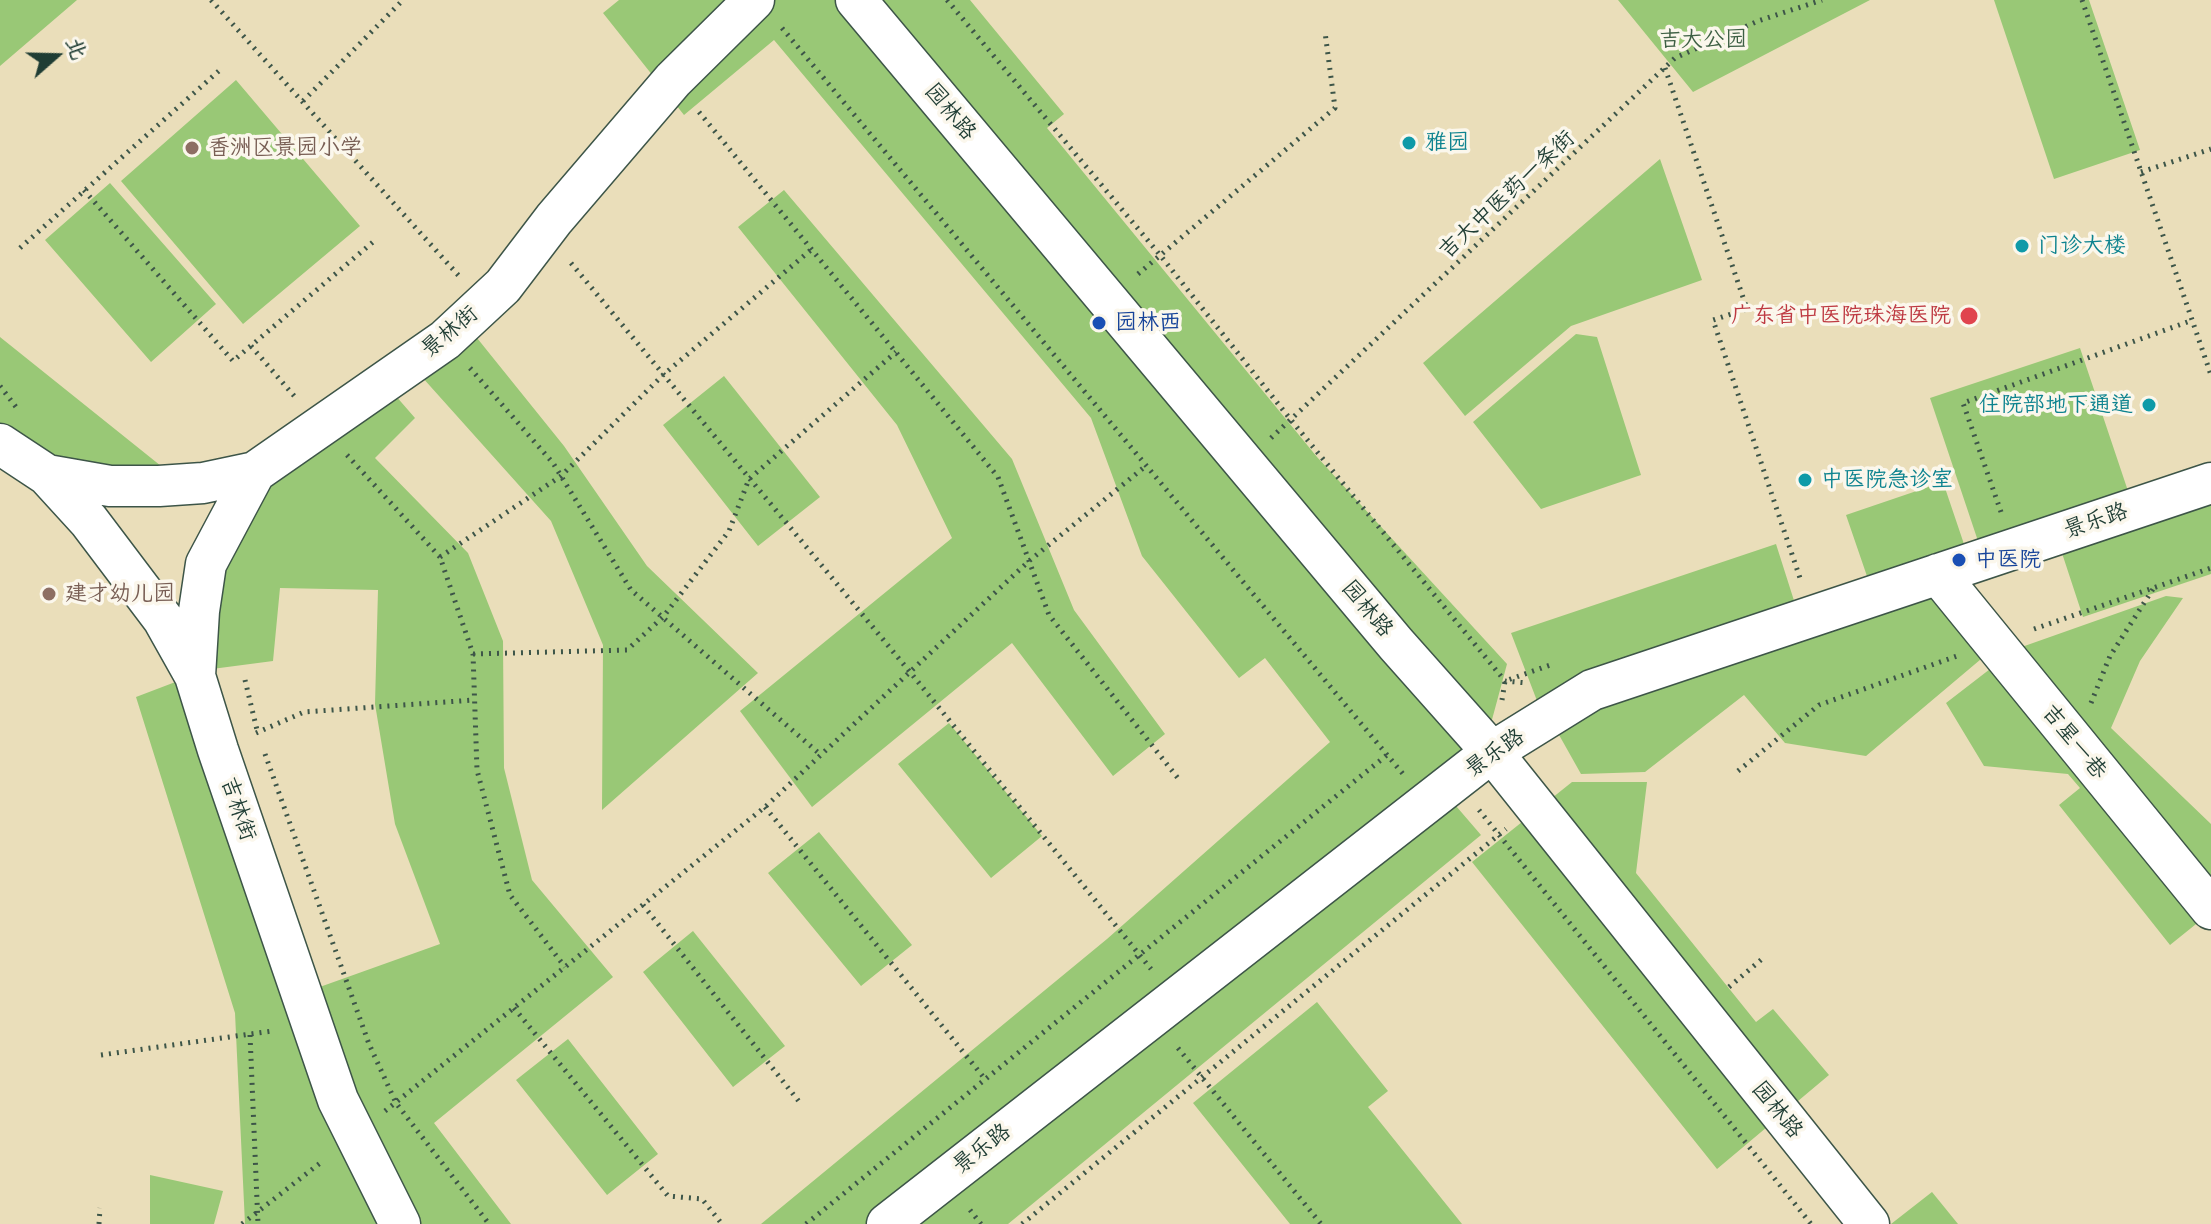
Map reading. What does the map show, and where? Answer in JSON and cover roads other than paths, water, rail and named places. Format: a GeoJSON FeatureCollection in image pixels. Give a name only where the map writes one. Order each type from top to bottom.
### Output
{"type":"FeatureCollection","features":[{"type":"Feature","properties":{"kind":"street","name":"园林路"},"geometry":{"type":"LineString","coordinates":[[856,0],[1396,644],[1492,752],[1855,1219]]}},
{"type":"Feature","properties":{"kind":"street","name":"景林街"},"geometry":{"type":"LineString","coordinates":[[47,475],[110,486],[146,486],[203,483],[255,472],[445,340],[503,286],[673,80],[766,12]]}},
{"type":"Feature","properties":{"kind":"street","name":"吉林街"},"geometry":{"type":"LineString","coordinates":[[0,444],[47,475],[89,521],[126,566],[163,619],[195,676],[338,1100],[400,1224]]}},
{"type":"Feature","properties":{"kind":"street"},"geometry":{"type":"LineString","coordinates":[[195,676],[206,564],[255,472]]}},
{"type":"Feature","properties":{"kind":"street","name":"景乐路"},"geometry":{"type":"LineString","coordinates":[[887,1224],[1492,752],[1592,690],[2211,483]]}},
{"type":"Feature","properties":{"kind":"street","name":"吉星一巷"},"geometry":{"type":"LineString","coordinates":[[1938,574],[2211,909]]}},
{"type":"Feature","properties":{"kind":"place","name":"雅园"},"geometry":{"type":"Point","coordinates":[1409,143]}},
{"type":"Feature","properties":{"kind":"place","name":"香洲区景园小学"},"geometry":{"type":"Point","coordinates":[192,148]}},
{"type":"Feature","properties":{"kind":"place","name":"门诊大楼"},"geometry":{"type":"Point","coordinates":[2022,246]}},
{"type":"Feature","properties":{"kind":"place","name":"广东省中医院珠海医院"},"geometry":{"type":"Point","coordinates":[1969,316]}},
{"type":"Feature","properties":{"kind":"place","name":"园林西"},"geometry":{"type":"Point","coordinates":[1099,323]}},
{"type":"Feature","properties":{"kind":"place","name":"住院部地下通道"},"geometry":{"type":"Point","coordinates":[2149,405]}},
{"type":"Feature","properties":{"kind":"place","name":"中医院急诊室"},"geometry":{"type":"Point","coordinates":[1805,480]}},
{"type":"Feature","properties":{"kind":"place","name":"中医院"},"geometry":{"type":"Point","coordinates":[1959,560]}},
{"type":"Feature","properties":{"kind":"place","name":"建才幼儿园"},"geometry":{"type":"Point","coordinates":[49,594]}},
{"type":"Feature","properties":{"kind":"park label","name":"吉大公园"},"geometry":{"type":"Point","coordinates":[1703,40]}}]}
